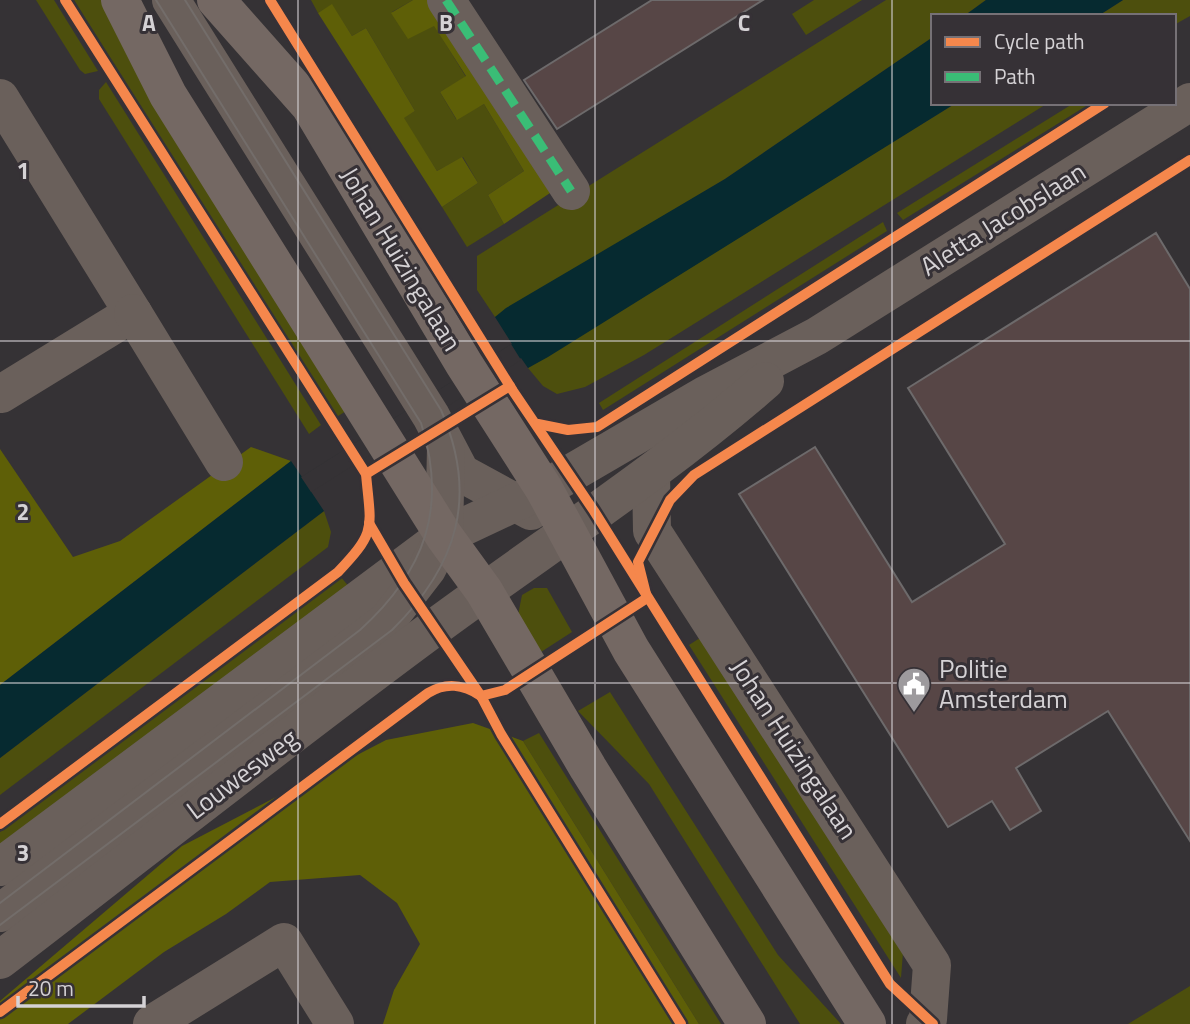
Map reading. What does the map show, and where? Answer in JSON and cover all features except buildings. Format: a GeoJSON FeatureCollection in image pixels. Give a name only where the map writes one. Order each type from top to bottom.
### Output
{"type":"FeatureCollection","features":[{"type":"Feature","properties":{"kind":"main road"},"geometry":{"type":"LineString","coordinates":[[120,0],[168,94],[444,536],[478,582],[588,768],[747,1024]]}},
{"type":"Feature","properties":{"kind":"main road","name":"Johan Huizingalaan"},"geometry":{"type":"LineString","coordinates":[[216,0],[310,106],[474,378],[530,496],[566,532],[631,650],[867,1024]]}},
{"type":"Feature","properties":{"kind":"street"},"geometry":{"type":"LineString","coordinates":[[171,0],[433,422],[461,473],[530,496]]}},
{"type":"Feature","properties":{"kind":"street"},"geometry":{"type":"LineString","coordinates":[[446,0],[572,191]]}},
{"type":"Feature","properties":{"kind":"street"},"geometry":{"type":"LineString","coordinates":[[0,98],[224,462]]}},
{"type":"Feature","properties":{"kind":"street","name":"Aletta Jacobslaan"},"geometry":{"type":"LineString","coordinates":[[530,496],[707,394],[817,336],[1190,102]]}},
{"type":"Feature","properties":{"kind":"street"},"geometry":{"type":"LineString","coordinates":[[1,394],[134,313]]}},
{"type":"Feature","properties":{"kind":"street","name":"Aletta Jacobslaan"},"geometry":{"type":"LineString","coordinates":[[478,582],[566,532],[651,474],[718,422],[817,336]]}},
{"type":"Feature","properties":{"kind":"street"},"geometry":{"type":"LineString","coordinates":[[433,422],[444,536]]}},
{"type":"Feature","properties":{"kind":"street","name":"Johan Huizingalaan"},"geometry":{"type":"LineString","coordinates":[[651,474],[652,531],[932,965],[928,1019],[925,1024]]}},
{"type":"Feature","properties":{"kind":"street"},"geometry":{"type":"LineString","coordinates":[[0,867],[444,536],[530,496]]}},
{"type":"Feature","properties":{"kind":"street","name":"Louwesweg"},"geometry":{"type":"LineString","coordinates":[[0,913],[387,621],[427,569],[444,536]]}},
{"type":"Feature","properties":{"kind":"street"},"geometry":{"type":"LineString","coordinates":[[387,621],[478,582]]}},
{"type":"Feature","properties":{"kind":"street","name":"Louwesweg"},"geometry":{"type":"LineString","coordinates":[[0,960],[478,582]]}},
{"type":"Feature","properties":{"kind":"street"},"geometry":{"type":"LineString","coordinates":[[152,1024],[284,942],[335,1024]]}},
{"type":"Feature","properties":{"kind":"shaded area"},"geometry":{"type":"Polygon","coordinates":[[[36,0],[54,0],[98,71],[85,74],[80,70],[36,0]]]}},
{"type":"Feature","properties":{"kind":"shaded area"},"geometry":{"type":"Polygon","coordinates":[[[74,0],[107,0],[346,411],[335,418],[74,0]]]}},
{"type":"Feature","properties":{"kind":"shaded area"},"geometry":{"type":"Polygon","coordinates":[[[311,0],[413,0],[392,12],[434,25],[466,77],[440,92],[456,119],[484,104],[524,171],[488,195],[504,224],[467,247],[442,207],[478,183],[463,157],[437,171],[403,118],[415,111],[366,28],[352,36],[332,5],[318,13],[311,0]]]}},
{"type":"Feature","properties":{"kind":"shaded area"},"geometry":{"type":"Polygon","coordinates":[[[413,0],[437,0],[556,189],[504,224],[488,195],[524,171],[484,104],[457,120],[440,92],[466,76],[434,26],[408,39],[391,13],[413,0]]]}},
{"type":"Feature","properties":{"kind":"shaded area"},"geometry":{"type":"Polygon","coordinates":[[[814,0],[862,0],[806,35],[792,14],[814,0]]]}},
{"type":"Feature","properties":{"kind":"shaded area"},"geometry":{"type":"Polygon","coordinates":[[[886,0],[986,0],[967,14],[931,14],[931,38],[725,179],[495,317],[477,290],[477,256],[886,0]]]}},
{"type":"Feature","properties":{"kind":"shaded area"},"geometry":{"type":"Polygon","coordinates":[[[1123,0],[1190,0],[1190,16],[1176,24],[1176,14],[1101,14],[1123,0]]]}},
{"type":"Feature","properties":{"kind":"shaded area"},"geometry":{"type":"Polygon","coordinates":[[[332,4],[352,36],[366,28],[415,111],[404,118],[437,171],[462,157],[478,183],[442,207],[318,13],[332,4]]]}},
{"type":"Feature","properties":{"kind":"shaded area"},"geometry":{"type":"Polygon","coordinates":[[[106,82],[321,425],[309,434],[99,99],[99,90],[106,82]]]}},
{"type":"Feature","properties":{"kind":"shaded area"},"geometry":{"type":"Polygon","coordinates":[[[953,105],[1045,105],[644,355],[585,387],[557,394],[543,386],[528,368],[953,105]]]}},
{"type":"Feature","properties":{"kind":"shaded area"},"geometry":{"type":"Polygon","coordinates":[[[1071,105],[1088,105],[903,220],[897,213],[1071,105]]]}},
{"type":"Feature","properties":{"kind":"shaded area"},"geometry":{"type":"Polygon","coordinates":[[[883,222],[887,231],[603,410],[599,403],[883,222]]]}},
{"type":"Feature","properties":{"kind":"shaded area"},"geometry":{"type":"Polygon","coordinates":[[[251,447],[291,461],[0,685],[0,449],[73,557],[120,541],[251,447]]]}},
{"type":"Feature","properties":{"kind":"shaded area"},"geometry":{"type":"Polygon","coordinates":[[[324,511],[331,532],[328,547],[0,795],[0,758],[324,511]]]}},
{"type":"Feature","properties":{"kind":"shaded area"},"geometry":{"type":"Polygon","coordinates":[[[340,576],[350,588],[0,850],[0,832],[340,576]]]}},
{"type":"Feature","properties":{"kind":"shaded area"},"geometry":{"type":"Polygon","coordinates":[[[534,588],[547,588],[572,632],[541,652],[518,615],[522,595],[534,588]]]}},
{"type":"Feature","properties":{"kind":"shaded area"},"geometry":{"type":"Polygon","coordinates":[[[703,636],[903,952],[901,978],[689,645],[703,636]]]}},
{"type":"Feature","properties":{"kind":"shaded area"},"geometry":{"type":"Polygon","coordinates":[[[610,692],[778,955],[841,1024],[800,1024],[649,784],[578,711],[610,692]]]}},
{"type":"Feature","properties":{"kind":"shaded area"},"geometry":{"type":"Polygon","coordinates":[[[473,723],[523,741],[699,1024],[383,1024],[394,990],[420,944],[397,903],[360,875],[270,882],[226,914],[164,952],[68,1024],[0,1024],[0,1001],[182,846],[386,740],[473,723]]]}},
{"type":"Feature","properties":{"kind":"shaded area"},"geometry":{"type":"Polygon","coordinates":[[[539,733],[721,1024],[699,1024],[523,741],[539,733]]]}},
{"type":"Feature","properties":{"kind":"shaded area"},"geometry":{"type":"Polygon","coordinates":[[[1190,986],[1190,1024],[1128,1024],[1190,986]]]}},
{"type":"Feature","properties":{"kind":"water"},"geometry":{"type":"Polygon","coordinates":[[[986,0],[1123,0],[1101,14],[967,14],[986,0]]]}},
{"type":"Feature","properties":{"kind":"water"},"geometry":{"type":"Polygon","coordinates":[[[931,38],[931,105],[953,105],[548,357],[528,368],[521,358],[310,490],[324,511],[0,758],[0,685],[291,461],[302,477],[512,344],[495,317],[506,308],[725,179],[931,38]]]}},
{"type":"Feature","properties":{"kind":"pier"},"geometry":{"type":"Polygon","coordinates":[[[511,344],[521,360],[311,492],[301,477],[511,344]]]}},
{"type":"Feature","properties":{"kind":"tram line"},"geometry":{"type":"LineString","coordinates":[[0,903],[360,630],[401,585],[415,561],[431,510],[429,454],[421,423],[156,0]]}},
{"type":"Feature","properties":{"kind":"tram line"},"geometry":{"type":"LineString","coordinates":[[0,925],[392,630],[432,581],[446,555],[455,529],[459,472],[441,410],[185,0]]}},
{"type":"Feature","properties":{"kind":"marked path"},"geometry":{"type":"LineString","coordinates":[[446,0],[571,191]]}},
{"type":"Feature","properties":{"kind":"cycle path"},"geometry":{"type":"LineString","coordinates":[[0,824],[338,572],[360,547],[370,518],[366,474],[65,0]]}},
{"type":"Feature","properties":{"kind":"cycle path"},"geometry":{"type":"LineString","coordinates":[[270,0],[513,391],[594,511],[890,984],[933,1024]]}},
{"type":"Feature","properties":{"kind":"cycle path"},"geometry":{"type":"LineString","coordinates":[[538,424],[568,430],[597,427],[1102,105]]}},
{"type":"Feature","properties":{"kind":"cycle path"},"geometry":{"type":"LineString","coordinates":[[0,1012],[428,693],[448,686],[468,689],[481,696],[505,690],[647,598],[638,562],[670,500],[694,475],[1190,160]]}},
{"type":"Feature","properties":{"kind":"cycle path"},"geometry":{"type":"LineString","coordinates":[[366,474],[510,386]]}},
{"type":"Feature","properties":{"kind":"cycle path"},"geometry":{"type":"LineString","coordinates":[[369,523],[404,583],[481,696],[501,734],[681,1024]]}},
{"type":"Feature","properties":{"kind":"place","name":"Politie Amsterdam"},"geometry":{"type":"Point","coordinates":[914,714]}}]}
